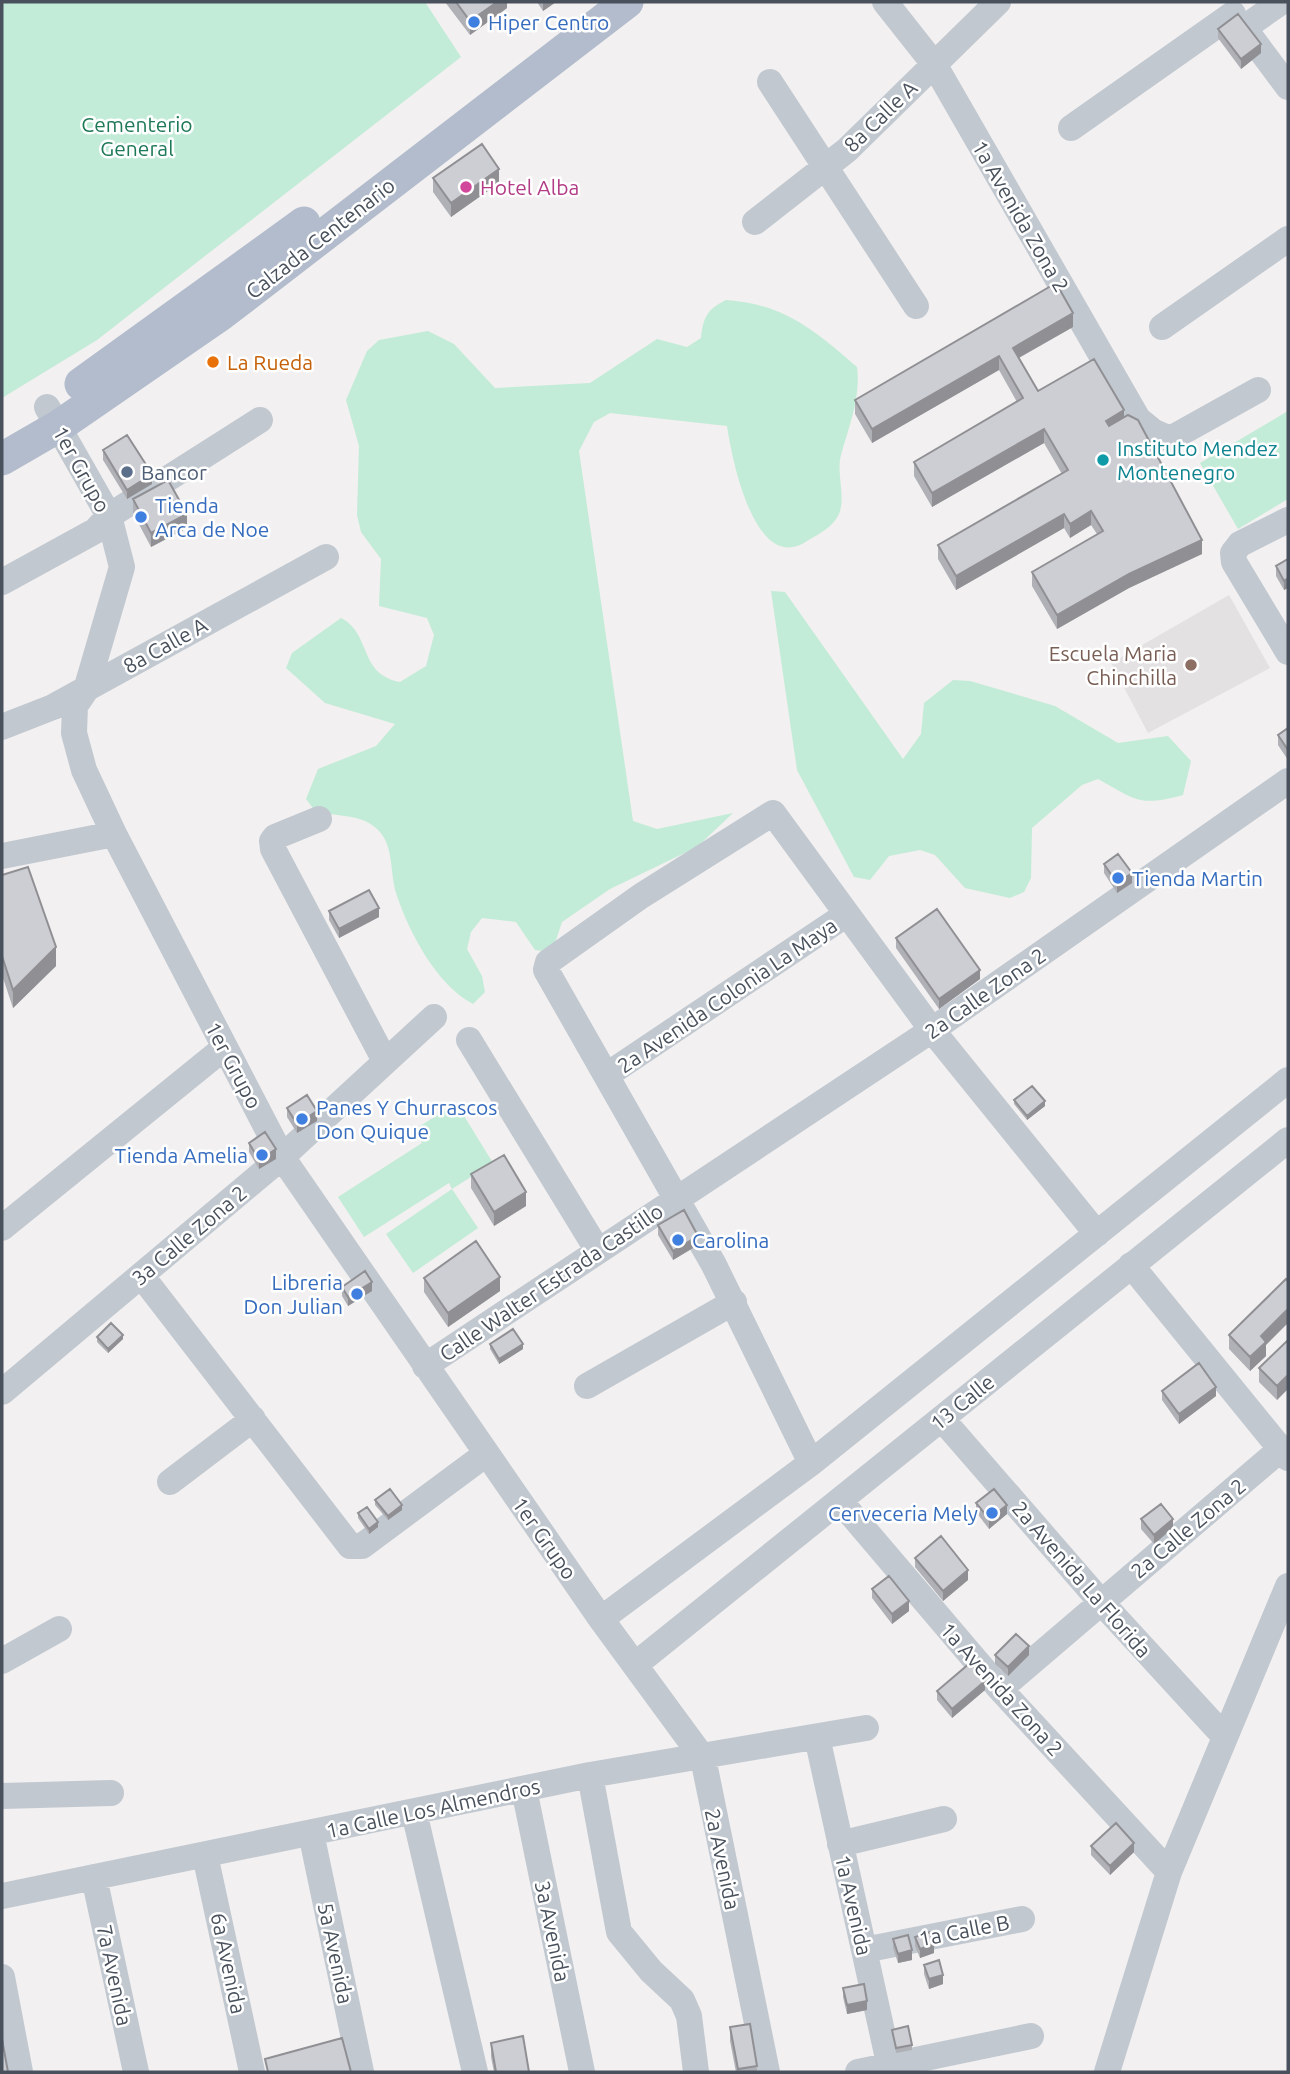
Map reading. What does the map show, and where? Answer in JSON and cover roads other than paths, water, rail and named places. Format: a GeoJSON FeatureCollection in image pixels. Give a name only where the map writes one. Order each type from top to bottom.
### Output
{"type":"FeatureCollection","features":[{"type":"Feature","properties":{"kind":"main road","name":"Calzada Centenario"},"geometry":{"type":"LineString","coordinates":[[2,459],[53,417],[413,144],[592,2]]}},
{"type":"Feature","properties":{"kind":"main road","name":"Calzada Centenario"},"geometry":{"type":"LineString","coordinates":[[2,433],[53,417],[220,315],[628,2]]}},
{"type":"Feature","properties":{"kind":"street","name":"1a Avenida Zona 2"},"geometry":{"type":"LineString","coordinates":[[885,2],[934,64],[1138,419],[1154,432],[1170,439],[1258,390]]}},
{"type":"Feature","properties":{"kind":"street","name":"8a Calle A"},"geometry":{"type":"LineString","coordinates":[[755,222],[847,150],[998,2]]}},
{"type":"Feature","properties":{"kind":"street"},"geometry":{"type":"LineString","coordinates":[[1071,128],[1233,14],[1281,2]]}},
{"type":"Feature","properties":{"kind":"street"},"geometry":{"type":"LineString","coordinates":[[1233,14],[1288,87]]}},
{"type":"Feature","properties":{"kind":"street"},"geometry":{"type":"LineString","coordinates":[[770,82],[916,306]]}},
{"type":"Feature","properties":{"kind":"street"},"geometry":{"type":"LineString","coordinates":[[1162,327],[1288,239]]}},
{"type":"Feature","properties":{"kind":"street","name":"1er Grupo"},"geometry":{"type":"LineString","coordinates":[[53,417],[110,516],[122,567],[86,690],[75,706],[74,733],[84,770],[114,834],[282,1157],[601,1619],[636,1664]]}},
{"type":"Feature","properties":{"kind":"street"},"geometry":{"type":"LineString","coordinates":[[2,582],[96,531],[110,516],[260,420]]}},
{"type":"Feature","properties":{"kind":"street"},"geometry":{"type":"LineString","coordinates":[[1288,520],[1240,544],[1233,553],[1234,562],[1288,652]]}},
{"type":"Feature","properties":{"kind":"street","name":"8a Calle A"},"geometry":{"type":"LineString","coordinates":[[2,727],[53,707],[86,690],[326,557]]}},
{"type":"Feature","properties":{"kind":"street","name":"2a Calle Zona 2"},"geometry":{"type":"LineString","coordinates":[[677,1198],[932,1030],[1288,781]]}},
{"type":"Feature","properties":{"kind":"street"},"geometry":{"type":"LineString","coordinates":[[811,1463],[734,1302],[546,970],[548,962],[641,896],[768,814],[778,817],[932,1030],[1097,1234]]}},
{"type":"Feature","properties":{"kind":"street"},"geometry":{"type":"LineString","coordinates":[[318,819],[275,837],[272,841],[273,849],[385,1061]]}},
{"type":"Feature","properties":{"kind":"street"},"geometry":{"type":"LineString","coordinates":[[2,856],[114,834]]}},
{"type":"Feature","properties":{"kind":"street","name":"2a Avenida Colonia La Maya"},"geometry":{"type":"LineString","coordinates":[[607,1075],[847,914]]}},
{"type":"Feature","properties":{"kind":"street","name":"3a Calle Zona 2"},"geometry":{"type":"LineString","coordinates":[[2,1392],[282,1157],[435,1017]]}},
{"type":"Feature","properties":{"kind":"street"},"geometry":{"type":"LineString","coordinates":[[469,1040],[598,1251]]}},
{"type":"Feature","properties":{"kind":"street"},"geometry":{"type":"LineString","coordinates":[[2,1228],[225,1048]]}},
{"type":"Feature","properties":{"kind":"street"},"geometry":{"type":"LineString","coordinates":[[601,1619],[811,1463],[1288,1080]]}},
{"type":"Feature","properties":{"kind":"street","name":"13 Calle"},"geometry":{"type":"LineString","coordinates":[[636,1664],[1288,1140]]}},
{"type":"Feature","properties":{"kind":"street","name":"Calle Walter Estrada Castillo"},"geometry":{"type":"LineString","coordinates":[[425,1366],[677,1198]]}},
{"type":"Feature","properties":{"kind":"street"},"geometry":{"type":"LineString","coordinates":[[1131,1265],[1285,1454]]}},
{"type":"Feature","properties":{"kind":"street"},"geometry":{"type":"LineString","coordinates":[[141,1275],[350,1546],[356,1548],[486,1454]]}},
{"type":"Feature","properties":{"kind":"street"},"geometry":{"type":"LineString","coordinates":[[587,1385],[734,1302]]}},
{"type":"Feature","properties":{"kind":"street"},"geometry":{"type":"LineString","coordinates":[[170,1482],[253,1419]]}},
{"type":"Feature","properties":{"kind":"street","name":"2a Avenida La Florida"},"geometry":{"type":"LineString","coordinates":[[943,1419],[1101,1602],[1224,1736]]}},
{"type":"Feature","properties":{"kind":"street","name":"2a Calle Zona 2"},"geometry":{"type":"LineString","coordinates":[[1000,1689],[1101,1602],[1285,1454]]}},
{"type":"Feature","properties":{"kind":"street","name":"1a Avenida Zona 2"},"geometry":{"type":"LineString","coordinates":[[840,1501],[1000,1689],[1169,1872]]}},
{"type":"Feature","properties":{"kind":"street"},"geometry":{"type":"LineString","coordinates":[[1107,2072],[1169,1872],[1288,1586]]}},
{"type":"Feature","properties":{"kind":"street"},"geometry":{"type":"LineString","coordinates":[[2,1661],[59,1629]]}},
{"type":"Feature","properties":{"kind":"street","name":"2a Avenida"},"geometry":{"type":"LineString","coordinates":[[636,1664],[703,1758],[767,2072]]}},
{"type":"Feature","properties":{"kind":"street","name":"1a Calle Los Almendros"},"geometry":{"type":"LineString","coordinates":[[2,1896],[590,1775],[703,1758],[866,1728]]}},
{"type":"Feature","properties":{"kind":"street","name":"1a Avenida"},"geometry":{"type":"LineString","coordinates":[[817,1737],[890,2069]]}},
{"type":"Feature","properties":{"kind":"street"},"geometry":{"type":"LineString","coordinates":[[590,1775],[619,1932],[638,1958],[682,2000],[689,2016],[696,2072]]}},
{"type":"Feature","properties":{"kind":"street","name":"3a Avenida"},"geometry":{"type":"LineString","coordinates":[[523,1789],[582,2072]]}},
{"type":"Feature","properties":{"kind":"street"},"geometry":{"type":"LineString","coordinates":[[2,1796],[111,1793]]}},
{"type":"Feature","properties":{"kind":"street"},"geometry":{"type":"LineString","coordinates":[[414,1812],[475,2072]]}},
{"type":"Feature","properties":{"kind":"street"},"geometry":{"type":"LineString","coordinates":[[840,1844],[944,1819]]}},
{"type":"Feature","properties":{"kind":"street","name":"5a Avenida"},"geometry":{"type":"LineString","coordinates":[[311,1833],[360,2072]]}},
{"type":"Feature","properties":{"kind":"street","name":"6a Avenida"},"geometry":{"type":"LineString","coordinates":[[205,1855],[252,2072]]}},
{"type":"Feature","properties":{"kind":"street","name":"7a Avenida"},"geometry":{"type":"LineString","coordinates":[[94,1877],[136,2072]]}},
{"type":"Feature","properties":{"kind":"street","name":"1a Calle B"},"geometry":{"type":"LineString","coordinates":[[864,1950],[1022,1919]]}},
{"type":"Feature","properties":{"kind":"street"},"geometry":{"type":"LineString","coordinates":[[2,1977],[20,2072]]}},
{"type":"Feature","properties":{"kind":"street"},"geometry":{"type":"LineString","coordinates":[[858,2072],[890,2069],[1031,2036]]}},
{"type":"Feature","properties":{"kind":"place","name":"Hiper Centro"},"geometry":{"type":"Point","coordinates":[474,22]}},
{"type":"Feature","properties":{"kind":"place","name":"Hotel Alba"},"geometry":{"type":"Point","coordinates":[466,187]}},
{"type":"Feature","properties":{"kind":"place","name":"La Rueda"},"geometry":{"type":"Point","coordinates":[213,362]}},
{"type":"Feature","properties":{"kind":"place","name":"Instituto Mendez Montenegro"},"geometry":{"type":"Point","coordinates":[1103,460]}},
{"type":"Feature","properties":{"kind":"place","name":"Bancor"},"geometry":{"type":"Point","coordinates":[127,472]}},
{"type":"Feature","properties":{"kind":"place","name":"Tienda Arca de Noe"},"geometry":{"type":"Point","coordinates":[141,517]}},
{"type":"Feature","properties":{"kind":"place","name":"Escuela Maria Chinchilla"},"geometry":{"type":"Point","coordinates":[1191,665]}},
{"type":"Feature","properties":{"kind":"place","name":"Tienda Martin"},"geometry":{"type":"Point","coordinates":[1118,878]}},
{"type":"Feature","properties":{"kind":"place","name":"Panes Y Churrascos Don Quique"},"geometry":{"type":"Point","coordinates":[302,1119]}},
{"type":"Feature","properties":{"kind":"place","name":"Tienda Amelia"},"geometry":{"type":"Point","coordinates":[262,1155]}},
{"type":"Feature","properties":{"kind":"place","name":"Carolina"},"geometry":{"type":"Point","coordinates":[678,1240]}},
{"type":"Feature","properties":{"kind":"place","name":"Libreria Don Julian"},"geometry":{"type":"Point","coordinates":[357,1294]}},
{"type":"Feature","properties":{"kind":"place","name":"Cerveceria Mely"},"geometry":{"type":"Point","coordinates":[992,1513]}},
{"type":"Feature","properties":{"kind":"park label","name":"Cementerio General"},"geometry":{"type":"Point","coordinates":[137,136]}}]}
